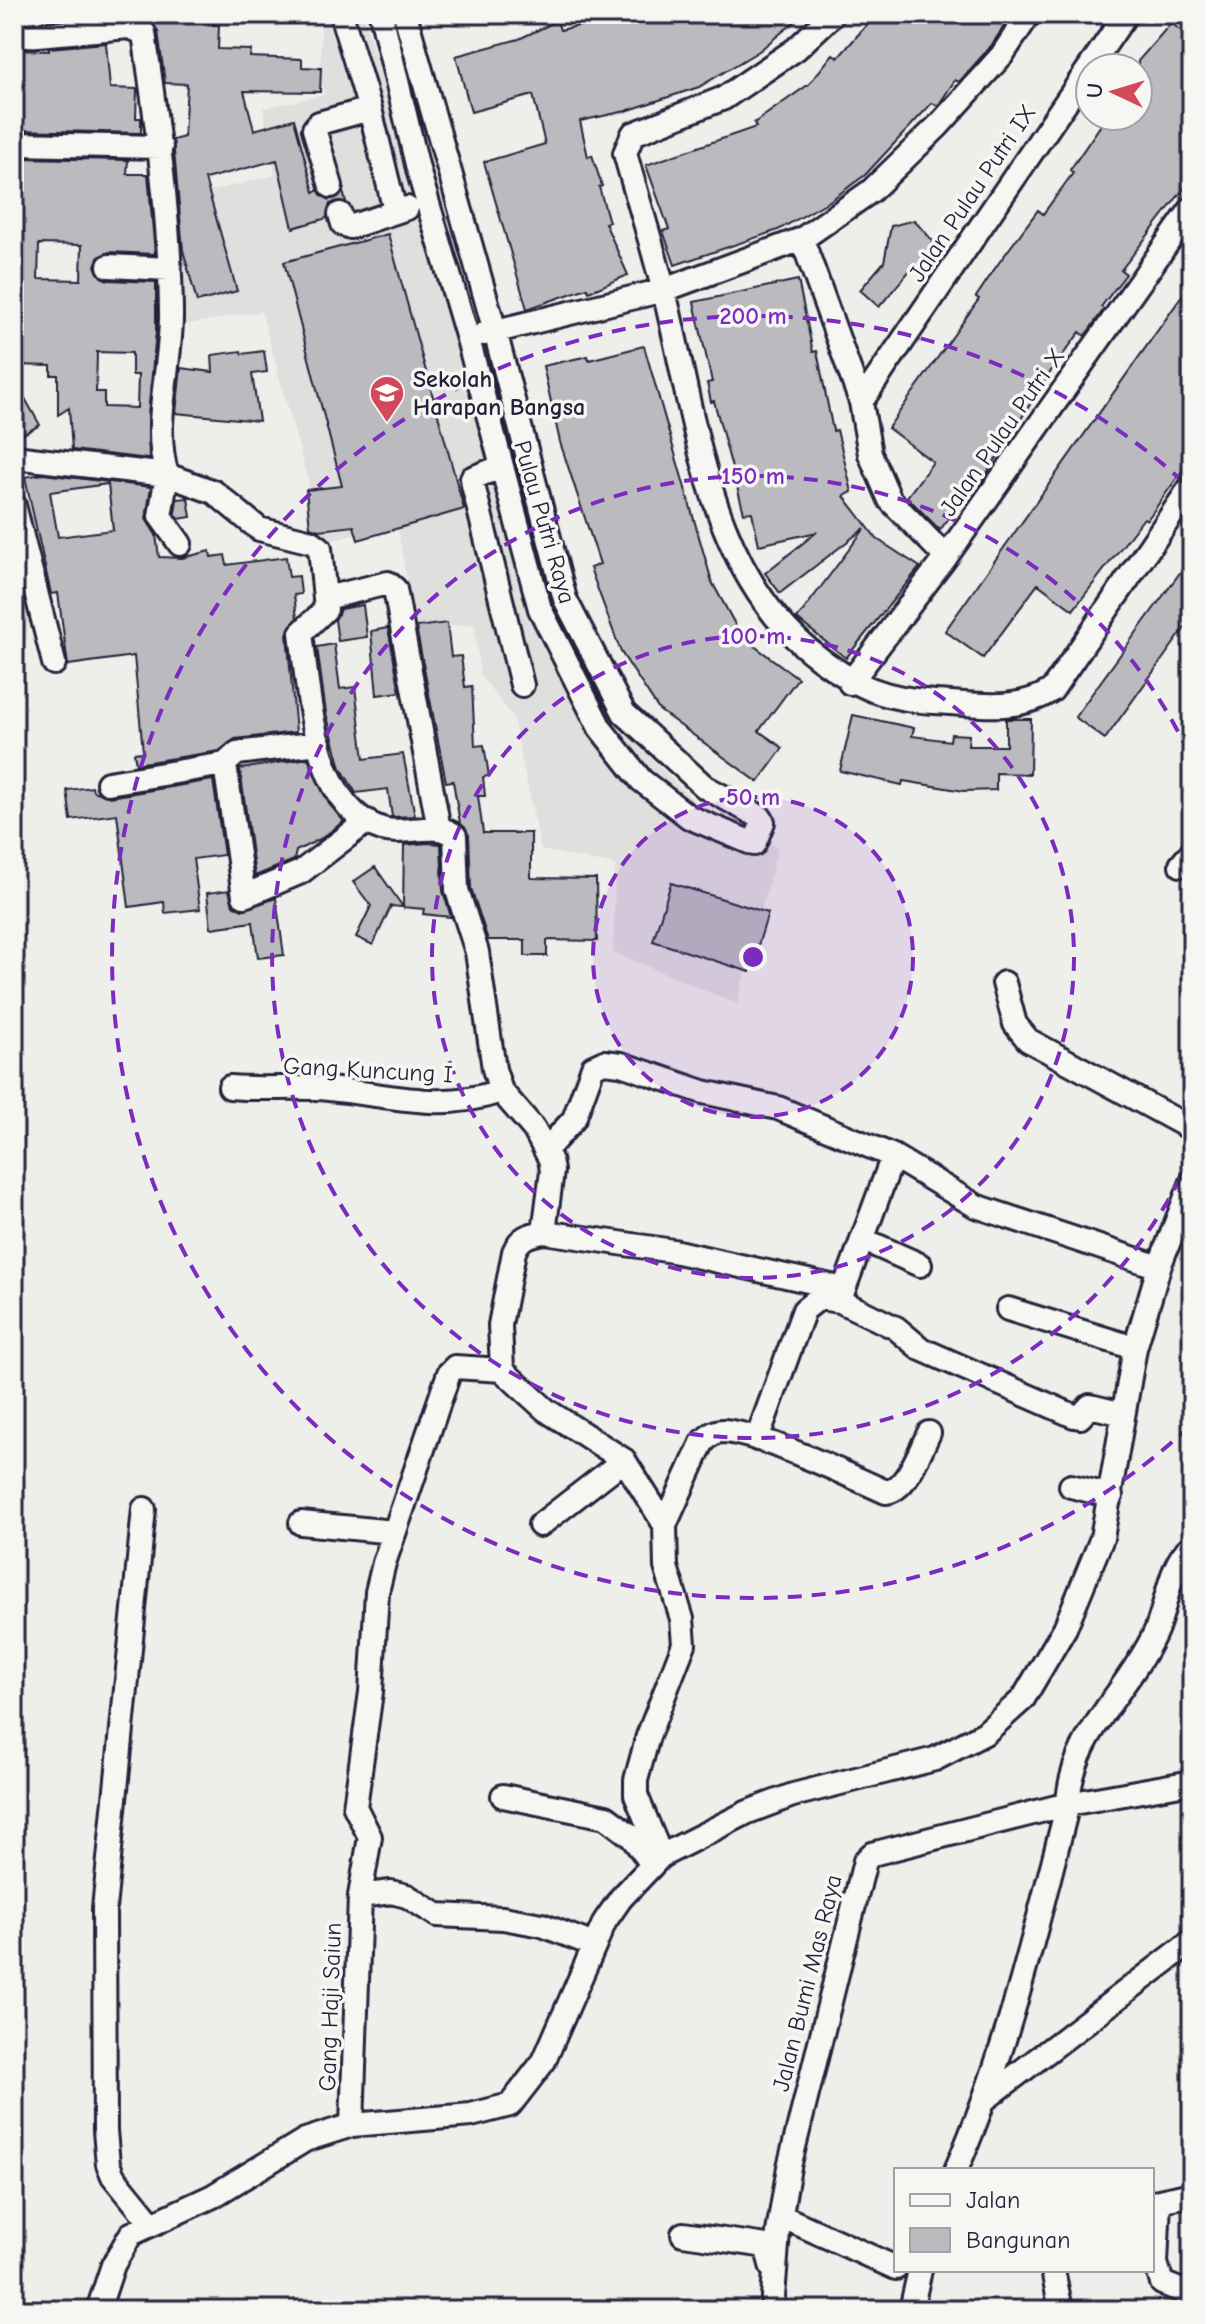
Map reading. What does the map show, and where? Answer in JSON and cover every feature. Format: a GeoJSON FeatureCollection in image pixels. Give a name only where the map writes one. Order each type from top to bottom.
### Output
{"type":"FeatureCollection","features":[{"type":"Feature","properties":{"kind":"street"},"geometry":{"type":"LineString","coordinates":[[341,14],[370,109],[395,211]]}},
{"type":"Feature","properties":{"kind":"street","name":"Pulau Putri Raya"},"geometry":{"type":"LineString","coordinates":[[386,16],[427,201],[468,339],[540,609],[600,728],[641,780],[689,817],[754,844],[763,822],[760,817],[705,787],[624,713],[565,599],[495,331],[405,14]]}},
{"type":"Feature","properties":{"kind":"street"},"geometry":{"type":"LineString","coordinates":[[833,14],[796,49],[724,98],[633,134],[625,153],[664,290],[707,480],[742,567],[761,601],[788,635],[850,683],[899,700],[1014,706],[1035,702],[1052,690],[1192,485]]}},
{"type":"Feature","properties":{"kind":"street"},"geometry":{"type":"LineString","coordinates":[[468,339],[664,290],[802,239],[871,191],[939,125],[1002,55],[1029,14]]}},
{"type":"Feature","properties":{"kind":"street","name":"Jalan Pulau Putri IX"},"geometry":{"type":"LineString","coordinates":[[861,402],[1126,14]]}},
{"type":"Feature","properties":{"kind":"street"},"geometry":{"type":"LineString","coordinates":[[14,37],[129,20],[144,33],[161,147],[169,269],[171,336],[159,450],[167,475],[160,516],[180,544]]}},
{"type":"Feature","properties":{"kind":"street"},"geometry":{"type":"LineString","coordinates":[[331,186],[314,129],[319,123],[370,109]]}},
{"type":"Feature","properties":{"kind":"street"},"geometry":{"type":"LineString","coordinates":[[14,144],[161,147]]}},
{"type":"Feature","properties":{"kind":"street"},"geometry":{"type":"LineString","coordinates":[[340,214],[343,224],[350,227],[427,201]]}},
{"type":"Feature","properties":{"kind":"street","name":"Jalan Pulau Putri X"},"geometry":{"type":"LineString","coordinates":[[850,683],[946,557],[1192,208]]}},
{"type":"Feature","properties":{"kind":"street"},"geometry":{"type":"LineString","coordinates":[[802,239],[861,402],[870,454],[890,500],[946,557]]}},
{"type":"Feature","properties":{"kind":"street"},"geometry":{"type":"LineString","coordinates":[[109,266],[169,269]]}},
{"type":"Feature","properties":{"kind":"street"},"geometry":{"type":"LineString","coordinates":[[14,457],[167,475],[214,492],[259,529],[317,545],[326,609],[301,633],[313,725],[331,781],[346,804],[381,829],[398,832],[439,829],[455,836],[457,890],[477,952],[501,1091],[534,1129],[546,1150],[552,1171],[544,1232]]}},
{"type":"Feature","properties":{"kind":"street"},"geometry":{"type":"LineString","coordinates":[[501,467],[472,478],[522,685]]}},
{"type":"Feature","properties":{"kind":"street"},"geometry":{"type":"LineString","coordinates":[[14,505],[54,663]]}},
{"type":"Feature","properties":{"kind":"street"},"geometry":{"type":"LineString","coordinates":[[326,598],[388,583],[395,589],[439,829]]}},
{"type":"Feature","properties":{"kind":"street"},"geometry":{"type":"LineString","coordinates":[[600,728],[624,713]]}},
{"type":"Feature","properties":{"kind":"street"},"geometry":{"type":"LineString","coordinates":[[108,783],[225,764],[237,753],[319,743]]}},
{"type":"Feature","properties":{"kind":"street"},"geometry":{"type":"LineString","coordinates":[[225,764],[244,896],[301,872],[367,821]]}},
{"type":"Feature","properties":{"kind":"street"},"geometry":{"type":"LineString","coordinates":[[1004,983],[1015,1024],[1028,1040],[1192,1129]]}},
{"type":"Feature","properties":{"kind":"street"},"geometry":{"type":"LineString","coordinates":[[546,1150],[574,1119],[593,1067],[604,1062],[643,1069],[703,1092],[778,1108],[893,1156],[976,1206],[1159,1267]]}},
{"type":"Feature","properties":{"kind":"street","name":"Gang Kuncung I"},"geometry":{"type":"LineString","coordinates":[[230,1087],[326,1089],[439,1104],[501,1091]]}},
{"type":"Feature","properties":{"kind":"street"},"geometry":{"type":"LineString","coordinates":[[842,1295],[893,1156]]}},
{"type":"Feature","properties":{"kind":"street"},"geometry":{"type":"LineString","coordinates":[[98,2310],[121,2247],[131,2234],[213,2196],[305,2140],[352,2125],[471,2115],[510,2105],[544,2061],[594,1945],[621,1898],[657,1860],[748,1812],[793,1795],[935,1759],[985,1733],[1023,1699],[1065,1628],[1102,1538],[1135,1348],[1159,1267],[1186,1219],[1192,1182]]}},
{"type":"Feature","properties":{"kind":"street"},"geometry":{"type":"LineString","coordinates":[[502,1370],[500,1325],[514,1252],[519,1241],[526,1236],[544,1232],[673,1251],[842,1295],[896,1328],[921,1349],[1074,1416],[1080,1417],[1090,1406],[1123,1414]]}},
{"type":"Feature","properties":{"kind":"street"},"geometry":{"type":"LineString","coordinates":[[862,1239],[920,1265]]}},
{"type":"Feature","properties":{"kind":"street"},"geometry":{"type":"LineString","coordinates":[[757,1439],[804,1310],[819,1298],[842,1295]]}},
{"type":"Feature","properties":{"kind":"street"},"geometry":{"type":"LineString","coordinates":[[1008,1309],[1135,1348]]}},
{"type":"Feature","properties":{"kind":"street"},"geometry":{"type":"LineString","coordinates":[[360,1896],[370,1837],[355,1807],[371,1692],[377,1592],[394,1532],[449,1373],[455,1367],[502,1370],[546,1410],[624,1460],[665,1525]]}},
{"type":"Feature","properties":{"kind":"street"},"geometry":{"type":"LineString","coordinates":[[657,1860],[636,1795],[636,1780],[648,1736],[684,1644],[682,1619],[666,1567],[665,1525],[702,1443],[712,1433],[723,1431],[757,1439],[886,1492],[893,1491],[902,1482],[929,1433]]}},
{"type":"Feature","properties":{"kind":"street"},"geometry":{"type":"LineString","coordinates":[[540,1525],[624,1460]]}},
{"type":"Feature","properties":{"kind":"street"},"geometry":{"type":"LineString","coordinates":[[1071,1486],[1111,1496]]}},
{"type":"Feature","properties":{"kind":"street"},"geometry":{"type":"LineString","coordinates":[[144,1509],[104,1909],[105,2131],[108,2164],[113,2176],[152,2224]]}},
{"type":"Feature","properties":{"kind":"street"},"geometry":{"type":"LineString","coordinates":[[301,1523],[394,1532]]}},
{"type":"Feature","properties":{"kind":"street"},"geometry":{"type":"LineString","coordinates":[[957,2168],[988,2097],[1068,1804],[1069,1783],[1081,1749],[1149,1645],[1168,1598],[1177,1563],[1192,1545]]}},
{"type":"Feature","properties":{"kind":"street","name":"Jalan Bumi Mas Raya"},"geometry":{"type":"LineString","coordinates":[[772,2310],[775,2231],[865,1861],[872,1854],[1068,1804],[1192,1782]]}},
{"type":"Feature","properties":{"kind":"street"},"geometry":{"type":"LineString","coordinates":[[503,1796],[606,1817],[657,1860]]}},
{"type":"Feature","properties":{"kind":"street","name":"Gang Haji Saiun"},"geometry":{"type":"LineString","coordinates":[[352,2125],[360,1896],[391,1892],[407,1896],[437,1915],[503,1918],[542,1925],[594,1945]]}},
{"type":"Feature","properties":{"kind":"street"},"geometry":{"type":"LineString","coordinates":[[988,2097],[1192,1941]]}},
{"type":"Feature","properties":{"kind":"street"},"geometry":{"type":"LineString","coordinates":[[1192,2194],[1159,2201],[1156,2263],[1162,2283],[1192,2295]]}},
{"type":"Feature","properties":{"kind":"street"},"geometry":{"type":"LineString","coordinates":[[683,2234],[775,2231],[894,2267]]}},
{"type":"Feature","properties":{"kind":"street"},"geometry":{"type":"LineString","coordinates":[[908,2272],[911,2310]]}},
{"type":"Feature","properties":{"kind":"street"},"geometry":{"type":"LineString","coordinates":[[1053,2272],[1061,2310]]}},
{"type":"Feature","properties":{"kind":"shaded area","name":"Sekolah Harapan Bangsa"},"geometry":{"type":"Polygon","coordinates":[[[321,14],[363,14],[530,593],[610,741],[623,730],[700,807],[778,847],[737,1004],[613,952],[615,865],[541,850],[513,717],[480,675],[474,624],[415,628],[397,524],[325,542],[261,311],[184,325],[165,203],[275,175],[263,108],[324,95],[321,14]]]}},
{"type":"Feature","properties":{"kind":"shaded area"},"geometry":{"type":"Polygon","coordinates":[[[14,515],[33,600],[19,679],[14,680],[14,515]]]}},
{"type":"Feature","properties":{"kind":"building"},"geometry":{"type":"Polygon","coordinates":[[[150,14],[214,14],[213,25],[219,25],[218,49],[251,50],[250,57],[302,59],[302,67],[321,68],[320,92],[244,91],[254,130],[294,119],[314,192],[318,190],[329,200],[343,192],[346,202],[330,204],[327,218],[293,228],[277,160],[205,179],[237,291],[197,302],[183,250],[173,140],[184,137],[187,84],[165,83],[158,31],[150,20],[150,14]]]}},
{"type":"Feature","properties":{"kind":"building"},"geometry":{"type":"Polygon","coordinates":[[[633,14],[804,14],[759,51],[699,87],[626,111],[580,121],[588,157],[592,155],[602,186],[599,187],[609,222],[605,223],[628,275],[589,292],[587,288],[527,309],[484,162],[545,144],[533,95],[471,112],[456,56],[519,39],[557,21],[560,30],[633,14]]]}},
{"type":"Feature","properties":{"kind":"building"},"geometry":{"type":"Polygon","coordinates":[[[876,14],[1012,14],[991,46],[959,82],[955,80],[938,106],[932,103],[865,175],[831,200],[778,230],[675,265],[663,231],[669,229],[646,165],[756,127],[754,123],[809,84],[833,54],[838,58],[876,14]]]}},
{"type":"Feature","properties":{"kind":"building"},"geometry":{"type":"Polygon","coordinates":[[[1171,23],[1192,39],[1192,178],[1121,270],[1126,274],[1101,307],[1104,309],[1085,336],[1080,332],[1053,368],[977,489],[973,486],[940,530],[907,497],[933,462],[888,428],[979,299],[976,297],[998,264],[1038,210],[1043,214],[1073,173],[1070,170],[1096,132],[1154,132],[1154,52],[1146,52],[1171,23]]]}},
{"type":"Feature","properties":{"kind":"building"},"geometry":{"type":"Polygon","coordinates":[[[106,43],[110,88],[137,89],[136,118],[141,118],[141,133],[14,130],[14,56],[20,56],[20,50],[49,51],[49,48],[106,43]]]}},
{"type":"Feature","properties":{"kind":"building"},"geometry":{"type":"Polygon","coordinates":[[[16,158],[128,160],[127,174],[148,174],[155,254],[109,252],[98,258],[95,266],[101,277],[108,280],[156,282],[156,332],[148,415],[149,459],[72,450],[69,408],[58,415],[58,375],[51,375],[51,366],[14,365],[14,276],[18,276],[19,232],[14,232],[16,158]],[[39,244],[38,279],[81,280],[82,245],[39,244]],[[97,352],[96,392],[104,392],[104,407],[137,408],[138,375],[132,375],[132,353],[97,352]]]}},
{"type":"Feature","properties":{"kind":"building"},"geometry":{"type":"Polygon","coordinates":[[[914,220],[933,241],[932,261],[911,269],[879,307],[860,290],[884,262],[891,226],[914,220]]]}},
{"type":"Feature","properties":{"kind":"building"},"geometry":{"type":"Polygon","coordinates":[[[388,234],[464,509],[358,540],[354,526],[319,530],[310,527],[306,490],[342,486],[284,262],[388,234]]]}},
{"type":"Feature","properties":{"kind":"building"},"geometry":{"type":"Polygon","coordinates":[[[798,280],[813,352],[817,351],[833,431],[837,430],[852,492],[844,496],[877,539],[920,567],[846,658],[797,619],[865,528],[780,593],[765,573],[817,532],[759,545],[752,512],[744,513],[714,401],[711,402],[707,383],[712,382],[694,302],[798,280]]]}},
{"type":"Feature","properties":{"kind":"building"},"geometry":{"type":"Polygon","coordinates":[[[1192,282],[1192,457],[1147,520],[1144,518],[1073,610],[1038,584],[983,658],[945,631],[1192,282]]]}},
{"type":"Feature","properties":{"kind":"building"},"geometry":{"type":"Polygon","coordinates":[[[644,346],[712,582],[742,637],[798,678],[759,731],[783,748],[758,782],[659,710],[621,652],[590,568],[600,564],[560,442],[543,366],[588,356],[589,360],[644,346]]]}},
{"type":"Feature","properties":{"kind":"building"},"geometry":{"type":"Polygon","coordinates":[[[241,351],[242,354],[264,351],[267,372],[252,374],[259,421],[176,413],[181,368],[213,372],[212,355],[241,351]]]}},
{"type":"Feature","properties":{"kind":"building"},"geometry":{"type":"Polygon","coordinates":[[[14,379],[40,425],[14,439],[14,379]]]}},
{"type":"Feature","properties":{"kind":"building"},"geometry":{"type":"Polygon","coordinates":[[[43,474],[151,487],[146,519],[156,535],[159,557],[182,558],[210,551],[211,557],[225,555],[227,565],[286,557],[289,577],[299,576],[301,594],[294,595],[297,618],[287,634],[296,732],[235,739],[219,751],[136,764],[134,753],[143,752],[134,656],[68,665],[58,593],[51,594],[25,477],[43,474]],[[108,484],[50,492],[58,537],[113,530],[108,484]]]}},
{"type":"Feature","properties":{"kind":"building"},"geometry":{"type":"Polygon","coordinates":[[[188,498],[191,517],[179,519],[175,513],[177,499],[188,498]]]}},
{"type":"Feature","properties":{"kind":"building"},"geometry":{"type":"Polygon","coordinates":[[[1192,556],[1192,618],[1105,739],[1075,717],[1192,556]]]}},
{"type":"Feature","properties":{"kind":"building"},"geometry":{"type":"Polygon","coordinates":[[[363,605],[367,637],[338,641],[335,620],[340,609],[363,605]]]}},
{"type":"Feature","properties":{"kind":"building"},"geometry":{"type":"Polygon","coordinates":[[[447,623],[451,657],[461,656],[465,687],[472,686],[475,746],[484,745],[489,776],[483,777],[485,796],[478,796],[483,833],[531,833],[531,878],[596,879],[597,941],[547,940],[547,956],[525,956],[525,940],[488,940],[471,888],[469,835],[460,823],[453,781],[446,782],[416,627],[447,623]]]}},
{"type":"Feature","properties":{"kind":"building"},"geometry":{"type":"Polygon","coordinates":[[[388,628],[400,692],[377,695],[371,631],[388,628]]]}},
{"type":"Feature","properties":{"kind":"building"},"geometry":{"type":"Polygon","coordinates":[[[334,644],[340,689],[355,687],[364,759],[403,754],[415,816],[392,817],[388,789],[356,793],[341,768],[326,713],[317,647],[334,644]]]}},
{"type":"Feature","properties":{"kind":"building"},"geometry":{"type":"Polygon","coordinates":[[[853,715],[914,728],[912,736],[950,741],[951,734],[969,735],[968,746],[1006,746],[1006,719],[1031,719],[1030,774],[996,773],[996,790],[964,791],[903,781],[902,785],[840,771],[853,715]]]}},
{"type":"Feature","properties":{"kind":"building"},"geometry":{"type":"Polygon","coordinates":[[[308,758],[329,804],[344,821],[322,838],[296,851],[294,860],[255,876],[240,769],[308,758]]]}},
{"type":"Feature","properties":{"kind":"building"},"geometry":{"type":"Polygon","coordinates":[[[213,780],[224,855],[193,859],[200,909],[165,913],[164,902],[129,907],[117,814],[71,820],[67,790],[92,787],[93,791],[110,797],[213,780]]]}},
{"type":"Feature","properties":{"kind":"building"},"geometry":{"type":"Polygon","coordinates":[[[441,844],[443,891],[451,917],[423,914],[424,909],[391,906],[373,945],[356,937],[371,906],[353,882],[375,867],[403,907],[404,845],[441,844]]]}},
{"type":"Feature","properties":{"kind":"building"},"geometry":{"type":"Polygon","coordinates":[[[671,883],[768,913],[750,972],[653,941],[671,883]]]}},
{"type":"Feature","properties":{"kind":"building"},"geometry":{"type":"Polygon","coordinates":[[[229,890],[233,905],[242,910],[276,898],[284,955],[258,958],[253,922],[211,928],[207,893],[229,890]]]}},
{"type":"Feature","properties":{"kind":"place","name":"Sekolah Harapan Bangsa"},"geometry":{"type":"Point","coordinates":[387,424]}}]}
